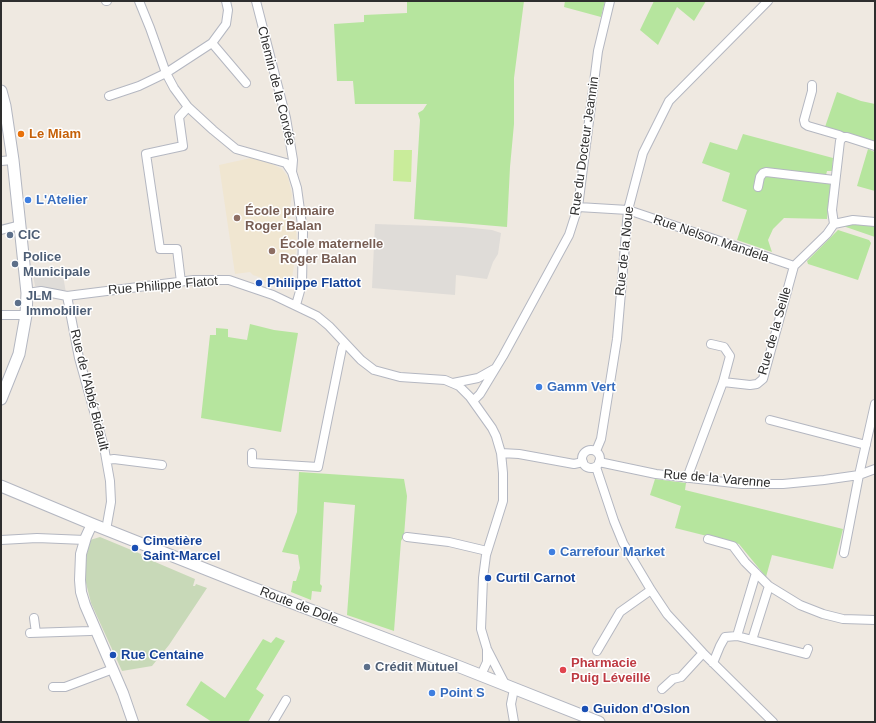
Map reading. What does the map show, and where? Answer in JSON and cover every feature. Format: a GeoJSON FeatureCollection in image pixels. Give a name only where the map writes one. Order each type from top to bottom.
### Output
{"type":"FeatureCollection","features":[{"type":"Feature","properties":{"kind":"main road"},"geometry":{"type":"LineString","coordinates":[[1,92],[5,106],[13,160],[28,293],[26,315],[19,354],[1,399]]}},
{"type":"Feature","properties":{"kind":"main road"},"geometry":{"type":"LineString","coordinates":[[1,481],[15,491]]}},
{"type":"Feature","properties":{"kind":"main road","name":"Route de Dole"},"geometry":{"type":"LineString","coordinates":[[1,486],[241,584],[599,722]]}},
{"type":"Feature","properties":{"kind":"street"},"geometry":{"type":"LineString","coordinates":[[138,1],[150,28],[166,73],[174,88],[188,107],[212,130],[236,149],[286,162],[292,172]]}},
{"type":"Feature","properties":{"kind":"street"},"geometry":{"type":"LineString","coordinates":[[109,96],[139,86],[166,73],[212,43],[226,24],[228,10],[226,1]]}},
{"type":"Feature","properties":{"kind":"street","name":"Chemin de la Corvée"},"geometry":{"type":"LineString","coordinates":[[256,1],[286,118],[293,160],[292,172],[297,188],[303,232],[302,284],[296,305]]}},
{"type":"Feature","properties":{"kind":"street","name":"Rue du Docteur Jeannin"},"geometry":{"type":"LineString","coordinates":[[473,401],[486,386],[566,242],[578,207],[598,51],[610,1]]}},
{"type":"Feature","properties":{"kind":"street","name":"Rue de la Noue"},"geometry":{"type":"LineString","coordinates":[[596,451],[601,439],[617,339],[628,210],[643,153],[669,101],[768,1]]}},
{"type":"Feature","properties":{"kind":"street"},"geometry":{"type":"LineString","coordinates":[[212,43],[246,83]]}},
{"type":"Feature","properties":{"kind":"street"},"geometry":{"type":"LineString","coordinates":[[812,85],[812,91],[804,120],[805,124],[875,146]]}},
{"type":"Feature","properties":{"kind":"street"},"geometry":{"type":"LineString","coordinates":[[181,282],[178,249],[160,249],[146,154],[183,146],[179,117],[188,107]]}},
{"type":"Feature","properties":{"kind":"street"},"geometry":{"type":"LineString","coordinates":[[794,266],[828,234],[834,224],[832,210],[834,180],[840,141],[843,137]]}},
{"type":"Feature","properties":{"kind":"street"},"geometry":{"type":"LineString","coordinates":[[1,161],[13,160]]}},
{"type":"Feature","properties":{"kind":"street"},"geometry":{"type":"LineString","coordinates":[[758,187],[762,173],[766,172],[834,180]]}},
{"type":"Feature","properties":{"kind":"street","name":"Rue Nelson Mandela"},"geometry":{"type":"LineString","coordinates":[[578,207],[628,210],[794,266]]}},
{"type":"Feature","properties":{"kind":"street"},"geometry":{"type":"LineString","coordinates":[[834,224],[852,220],[875,222]]}},
{"type":"Feature","properties":{"kind":"street"},"geometry":{"type":"LineString","coordinates":[[1,230],[20,225]]}},
{"type":"Feature","properties":{"kind":"street","name":"Rue de la Seille"},"geometry":{"type":"LineString","coordinates":[[723,382],[750,385],[757,384],[762,379],[794,266]]}},
{"type":"Feature","properties":{"kind":"street","name":"Rue Philippe Flatot"},"geometry":{"type":"LineString","coordinates":[[28,293],[41,291],[67,296],[194,280],[229,280],[273,295],[317,316],[329,326],[361,360],[374,370],[400,377],[445,380],[459,386],[473,401],[496,436],[501,453],[503,501],[487,551],[483,578],[480,629],[487,649],[510,687]]}},
{"type":"Feature","properties":{"kind":"street","name":"Rue de l'Abbé Bidault"},"geometry":{"type":"LineString","coordinates":[[67,296],[79,358],[107,460],[111,502],[106,530]]}},
{"type":"Feature","properties":{"kind":"street"},"geometry":{"type":"LineString","coordinates":[[1,316],[26,315]]}},
{"type":"Feature","properties":{"kind":"street"},"geometry":{"type":"LineString","coordinates":[[252,453],[252,463],[318,467],[342,348],[345,343]]}},
{"type":"Feature","properties":{"kind":"street"},"geometry":{"type":"LineString","coordinates":[[687,478],[723,382],[730,356],[724,347],[711,344]]}},
{"type":"Feature","properties":{"kind":"street"},"geometry":{"type":"LineString","coordinates":[[452,384],[478,378],[495,368]]}},
{"type":"Feature","properties":{"kind":"street"},"geometry":{"type":"LineString","coordinates":[[844,553],[859,475],[875,404]]}},
{"type":"Feature","properties":{"kind":"street"},"geometry":{"type":"LineString","coordinates":[[770,420],[866,445]]}},
{"type":"Feature","properties":{"kind":"street"},"geometry":{"type":"LineString","coordinates":[[597,465],[588,467],[583,462],[583,456],[586,452],[590,450],[596,451],[599,455],[597,465],[614,521],[623,543],[651,590],[668,614],[703,654],[773,722]]}},
{"type":"Feature","properties":{"kind":"street"},"geometry":{"type":"LineString","coordinates":[[501,453],[518,454],[574,464],[583,462]]}},
{"type":"Feature","properties":{"kind":"street","name":"Rue de l'Abbé Bidault"},"geometry":{"type":"LineString","coordinates":[[107,460],[114,459],[162,465]]}},
{"type":"Feature","properties":{"kind":"street","name":"Rue de la Varenne"},"geometry":{"type":"LineString","coordinates":[[597,465],[656,474],[742,484],[782,484],[824,480],[859,475],[875,469]]}},
{"type":"Feature","properties":{"kind":"street"},"geometry":{"type":"LineString","coordinates":[[92,524],[81,554],[81,592],[133,722]]}},
{"type":"Feature","properties":{"kind":"street"},"geometry":{"type":"LineString","coordinates":[[407,537],[449,542],[487,551]]}},
{"type":"Feature","properties":{"kind":"street"},"geometry":{"type":"LineString","coordinates":[[1,540],[37,538],[85,540]]}},
{"type":"Feature","properties":{"kind":"street"},"geometry":{"type":"LineString","coordinates":[[708,539],[733,546],[745,562],[769,586],[800,605],[823,614],[843,619],[875,620]]}},
{"type":"Feature","properties":{"kind":"street"},"geometry":{"type":"LineString","coordinates":[[737,636],[756,573]]}},
{"type":"Feature","properties":{"kind":"street"},"geometry":{"type":"LineString","coordinates":[[752,640],[769,586]]}},
{"type":"Feature","properties":{"kind":"street"},"geometry":{"type":"LineString","coordinates":[[597,651],[620,612],[651,590]]}},
{"type":"Feature","properties":{"kind":"street"},"geometry":{"type":"LineString","coordinates":[[34,618],[33,633],[96,630]]}},
{"type":"Feature","properties":{"kind":"street"},"geometry":{"type":"LineString","coordinates":[[713,663],[725,637],[737,636],[806,654],[808,649]]}},
{"type":"Feature","properties":{"kind":"street"},"geometry":{"type":"LineString","coordinates":[[480,676],[487,662],[487,649]]}},
{"type":"Feature","properties":{"kind":"street"},"geometry":{"type":"LineString","coordinates":[[662,689],[673,679],[680,677],[703,654]]}},
{"type":"Feature","properties":{"kind":"street"},"geometry":{"type":"LineString","coordinates":[[53,687],[64,687],[112,669]]}},
{"type":"Feature","properties":{"kind":"street"},"geometry":{"type":"LineString","coordinates":[[510,687],[514,722]]}},
{"type":"Feature","properties":{"kind":"street"},"geometry":{"type":"LineString","coordinates":[[273,722],[286,700]]}},
{"type":"Feature","properties":{"kind":"shaded area"},"geometry":{"type":"Polygon","coordinates":[[[251,158],[270,163],[282,169],[288,177],[292,195],[289,213],[291,222],[296,228],[297,245],[290,286],[274,287],[272,284],[265,282],[262,278],[253,275],[250,272],[235,274],[219,165],[251,158]]]}},
{"type":"Feature","properties":{"kind":"shaded area"},"geometry":{"type":"Polygon","coordinates":[[[375,224],[463,227],[492,230],[501,233],[498,254],[493,262],[487,279],[456,275],[455,295],[372,288],[375,224]]]}},
{"type":"Feature","properties":{"kind":"shaded area"},"geometry":{"type":"Polygon","coordinates":[[[62,270],[66,293],[35,286],[33,275],[62,270]]]}},
{"type":"Feature","properties":{"kind":"green space"},"geometry":{"type":"Polygon","coordinates":[[[407,1],[524,1],[514,78],[514,124],[507,227],[414,219],[420,120],[418,113],[423,110],[427,104],[355,104],[353,81],[337,81],[334,24],[364,22],[364,15],[407,13],[407,1]]]}},
{"type":"Feature","properties":{"kind":"green space"},"geometry":{"type":"Polygon","coordinates":[[[565,1],[605,1],[601,17],[564,7],[565,1]]]}},
{"type":"Feature","properties":{"kind":"green space"},"geometry":{"type":"Polygon","coordinates":[[[654,1],[706,1],[694,21],[677,7],[658,45],[640,30],[654,1]]]}},
{"type":"Feature","properties":{"kind":"green space"},"geometry":{"type":"Polygon","coordinates":[[[837,92],[861,101],[875,104],[875,144],[825,127],[837,92]]]}},
{"type":"Feature","properties":{"kind":"green space"},"geometry":{"type":"Polygon","coordinates":[[[743,134],[833,158],[832,171],[827,171],[826,175],[766,170],[762,180],[767,175],[831,184],[827,219],[784,218],[773,229],[768,240],[772,252],[737,240],[747,210],[722,201],[730,173],[702,163],[710,142],[737,150],[743,134]]]}},
{"type":"Feature","properties":{"kind":"green space"},"geometry":{"type":"Polygon","coordinates":[[[868,149],[875,152],[875,191],[857,186],[868,149]]]}},
{"type":"Feature","properties":{"kind":"green space"},"geometry":{"type":"Polygon","coordinates":[[[394,150],[412,150],[411,182],[393,181],[394,150]]]}},
{"type":"Feature","properties":{"kind":"green space"},"geometry":{"type":"Polygon","coordinates":[[[858,223],[875,225],[875,237],[843,226],[858,223]]]}},
{"type":"Feature","properties":{"kind":"green space"},"geometry":{"type":"Polygon","coordinates":[[[838,230],[869,240],[871,243],[858,280],[808,264],[807,261],[838,230]]]}},
{"type":"Feature","properties":{"kind":"green space"},"geometry":{"type":"Polygon","coordinates":[[[250,324],[274,330],[298,333],[281,432],[201,418],[210,335],[216,335],[216,328],[228,329],[228,337],[247,340],[250,324]]]}},
{"type":"Feature","properties":{"kind":"green space"},"geometry":{"type":"Polygon","coordinates":[[[299,472],[404,479],[407,496],[404,536],[401,541],[394,631],[347,615],[355,505],[324,502],[320,584],[322,586],[321,592],[312,591],[311,600],[291,592],[293,581],[296,581],[300,568],[298,555],[282,552],[297,512],[299,472]]]}},
{"type":"Feature","properties":{"kind":"green space"},"geometry":{"type":"Polygon","coordinates":[[[655,479],[686,483],[685,490],[843,529],[833,569],[772,555],[766,577],[739,544],[675,528],[681,506],[650,495],[655,479]]]}},
{"type":"Feature","properties":{"kind":"green space"},"geometry":{"type":"Polygon","coordinates":[[[100,537],[195,579],[193,586],[196,584],[207,588],[169,645],[152,666],[122,671],[91,603],[84,575],[90,540],[100,537]]]}},
{"type":"Feature","properties":{"kind":"green space"},"geometry":{"type":"Polygon","coordinates":[[[276,637],[285,641],[256,689],[264,695],[248,722],[212,722],[186,705],[201,681],[225,698],[263,639],[271,643],[276,637]]]}},
{"type":"Feature","properties":{"kind":"place","name":"Le Miam"},"geometry":{"type":"Point","coordinates":[21,134]}},
{"type":"Feature","properties":{"kind":"place","name":"L'Atelier"},"geometry":{"type":"Point","coordinates":[28,200]}},
{"type":"Feature","properties":{"kind":"place","name":"École primaire Roger Balan"},"geometry":{"type":"Point","coordinates":[237,218]}},
{"type":"Feature","properties":{"kind":"place","name":"CIC"},"geometry":{"type":"Point","coordinates":[10,235]}},
{"type":"Feature","properties":{"kind":"place","name":"École maternelle Roger Balan"},"geometry":{"type":"Point","coordinates":[272,251]}},
{"type":"Feature","properties":{"kind":"place","name":"Police Municipale"},"geometry":{"type":"Point","coordinates":[15,264]}},
{"type":"Feature","properties":{"kind":"place","name":"Philippe Flattot"},"geometry":{"type":"Point","coordinates":[259,283]}},
{"type":"Feature","properties":{"kind":"place","name":"JLM Immobilier"},"geometry":{"type":"Point","coordinates":[18,303]}},
{"type":"Feature","properties":{"kind":"place","name":"Gamm Vert"},"geometry":{"type":"Point","coordinates":[539,387]}},
{"type":"Feature","properties":{"kind":"place","name":"Cimetière Saint-Marcel"},"geometry":{"type":"Point","coordinates":[135,548]}},
{"type":"Feature","properties":{"kind":"place","name":"Carrefour Market"},"geometry":{"type":"Point","coordinates":[552,552]}},
{"type":"Feature","properties":{"kind":"place","name":"Curtil Carnot"},"geometry":{"type":"Point","coordinates":[488,578]}},
{"type":"Feature","properties":{"kind":"place","name":"Rue Centaine"},"geometry":{"type":"Point","coordinates":[113,655]}},
{"type":"Feature","properties":{"kind":"place","name":"Crédit Mutuel"},"geometry":{"type":"Point","coordinates":[367,667]}},
{"type":"Feature","properties":{"kind":"place","name":"Pharmacie Puig Léveillé"},"geometry":{"type":"Point","coordinates":[563,670]}},
{"type":"Feature","properties":{"kind":"place","name":"Point S"},"geometry":{"type":"Point","coordinates":[432,693]}},
{"type":"Feature","properties":{"kind":"place","name":"Guidon d'Oslon"},"geometry":{"type":"Point","coordinates":[585,709]}}]}
